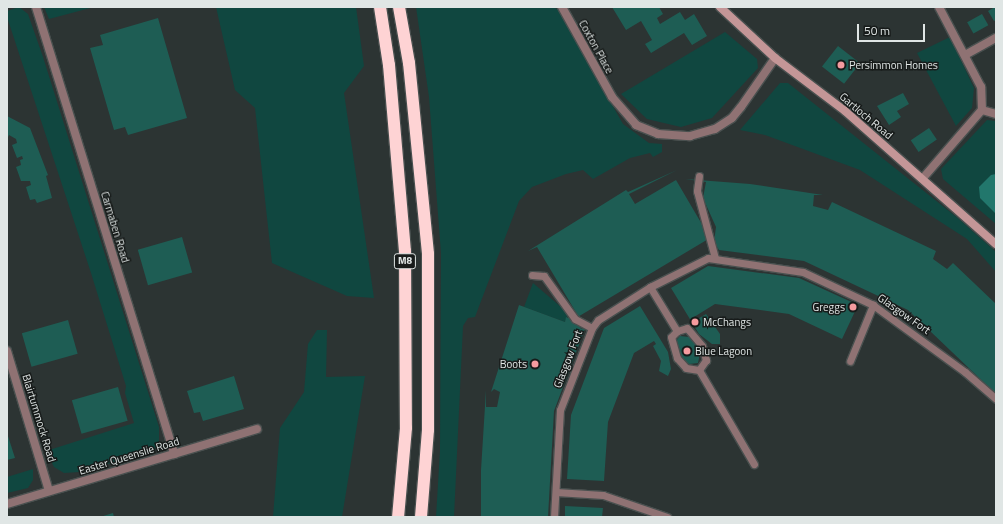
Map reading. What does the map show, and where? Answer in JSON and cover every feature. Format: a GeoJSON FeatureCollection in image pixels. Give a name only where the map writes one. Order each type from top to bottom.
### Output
{"type":"FeatureCollection","features":[{"type":"Feature","properties":{"kind":"highway","name":"M8"},"geometry":{"type":"LineString","coordinates":[[380,7],[389,65],[405,251],[406,428],[398,517]]}},
{"type":"Feature","properties":{"kind":"highway","name":"M8"},"geometry":{"type":"LineString","coordinates":[[399,7],[409,63],[428,254],[428,430],[421,516]]}},
{"type":"Feature","properties":{"kind":"main road","name":"Gartloch Road"},"geometry":{"type":"LineString","coordinates":[[720,7],[775,58],[845,111],[923,178],[996,244]]}},
{"type":"Feature","properties":{"kind":"street","name":"Carmaben Road"},"geometry":{"type":"LineString","coordinates":[[36,7],[174,454]]}},
{"type":"Feature","properties":{"kind":"street","name":"Coxton Place"},"geometry":{"type":"LineString","coordinates":[[562,7],[612,97],[636,125],[658,134],[675,137],[706,133],[732,118],[775,58]]}},
{"type":"Feature","properties":{"kind":"street"},"geometry":{"type":"LineString","coordinates":[[923,178],[982,110],[981,87],[939,7]]}},
{"type":"Feature","properties":{"kind":"street"},"geometry":{"type":"LineString","coordinates":[[965,55],[996,38]]}},
{"type":"Feature","properties":{"kind":"street"},"geometry":{"type":"LineString","coordinates":[[982,110],[996,114]]}},
{"type":"Feature","properties":{"kind":"street"},"geometry":{"type":"LineString","coordinates":[[699,176],[697,191],[715,258]]}},
{"type":"Feature","properties":{"kind":"street","name":"Glasgow Fort"},"geometry":{"type":"LineString","coordinates":[[554,517],[560,410],[592,328],[598,320],[650,287],[708,258],[804,272],[873,305],[947,358],[996,399]]}},
{"type":"Feature","properties":{"kind":"street"},"geometry":{"type":"LineString","coordinates":[[532,275],[544,276],[574,319],[592,328]]}},
{"type":"Feature","properties":{"kind":"street"},"geometry":{"type":"LineString","coordinates":[[650,287],[677,331]]}},
{"type":"Feature","properties":{"kind":"street"},"geometry":{"type":"LineString","coordinates":[[850,361],[873,305]]}},
{"type":"Feature","properties":{"kind":"street"},"geometry":{"type":"LineString","coordinates":[[687,328],[702,346],[706,360],[699,370],[686,368],[677,358],[671,337],[677,331],[687,328]]}},
{"type":"Feature","properties":{"kind":"street","name":"Blairtummock Road"},"geometry":{"type":"LineString","coordinates":[[7,351],[49,492]]}},
{"type":"Feature","properties":{"kind":"street"},"geometry":{"type":"LineString","coordinates":[[699,370],[754,464]]}},
{"type":"Feature","properties":{"kind":"street","name":"Easter Queenslie Road"},"geometry":{"type":"LineString","coordinates":[[7,504],[257,429]]}},
{"type":"Feature","properties":{"kind":"street"},"geometry":{"type":"LineString","coordinates":[[556,492],[603,495],[666,517]]}},
{"type":"Feature","properties":{"kind":"shaded area"},"geometry":{"type":"Polygon","coordinates":[[[19,7],[28,14],[43,57],[159,427],[159,441],[154,451],[79,472],[64,473],[54,467],[46,451],[134,423],[125,393],[126,386],[91,273],[7,17],[7,11],[19,7]]]}},
{"type":"Feature","properties":{"kind":"shaded area"},"geometry":{"type":"Polygon","coordinates":[[[44,7],[94,7],[49,19],[44,7]]]}},
{"type":"Feature","properties":{"kind":"shaded area"},"geometry":{"type":"Polygon","coordinates":[[[216,7],[356,7],[364,66],[344,93],[374,298],[347,296],[272,263],[255,108],[235,90],[216,7]]]}},
{"type":"Feature","properties":{"kind":"shaded area"},"geometry":{"type":"Polygon","coordinates":[[[416,7],[554,7],[558,10],[623,124],[649,143],[662,144],[662,152],[653,157],[650,153],[630,158],[593,179],[583,170],[566,174],[532,187],[519,201],[475,317],[468,318],[463,326],[454,517],[436,517],[440,451],[441,253],[429,97],[416,7]]]}},
{"type":"Feature","properties":{"kind":"shaded area"},"geometry":{"type":"Polygon","coordinates":[[[725,32],[757,59],[758,68],[712,118],[681,127],[647,119],[621,94],[725,32]]]}},
{"type":"Feature","properties":{"kind":"shaded area"},"geometry":{"type":"Polygon","coordinates":[[[950,37],[974,88],[972,108],[956,126],[917,53],[950,37]]]}},
{"type":"Feature","properties":{"kind":"shaded area"},"geometry":{"type":"Polygon","coordinates":[[[780,83],[788,83],[959,219],[996,252],[996,272],[967,239],[860,170],[765,135],[740,130],[780,83]]]}},
{"type":"Feature","properties":{"kind":"shaded area"},"geometry":{"type":"Polygon","coordinates":[[[987,120],[996,121],[996,224],[943,179],[941,169],[987,120]]]}},
{"type":"Feature","properties":{"kind":"shaded area"},"geometry":{"type":"Polygon","coordinates":[[[996,174],[996,214],[980,198],[979,187],[991,175],[996,174]]]}},
{"type":"Feature","properties":{"kind":"shaded area"},"geometry":{"type":"Polygon","coordinates":[[[533,283],[568,313],[565,322],[524,307],[533,283]]]}},
{"type":"Feature","properties":{"kind":"shaded area"},"geometry":{"type":"Polygon","coordinates":[[[317,330],[327,330],[326,377],[365,376],[342,517],[273,517],[280,428],[304,392],[308,344],[317,330]]]}},
{"type":"Feature","properties":{"kind":"shaded area"},"geometry":{"type":"Polygon","coordinates":[[[33,469],[33,480],[28,488],[7,493],[7,477],[33,469]]]}},
{"type":"Feature","properties":{"kind":"building"},"geometry":{"type":"Polygon","coordinates":[[[612,7],[659,7],[663,14],[657,18],[660,24],[680,12],[685,20],[694,14],[707,36],[692,45],[684,33],[651,53],[645,44],[652,40],[641,21],[626,30],[612,7]]]}},
{"type":"Feature","properties":{"kind":"building"},"geometry":{"type":"Polygon","coordinates":[[[995,7],[996,20],[994,21],[988,11],[995,7]]]}},
{"type":"Feature","properties":{"kind":"building"},"geometry":{"type":"Polygon","coordinates":[[[982,14],[988,25],[973,34],[967,22],[982,14]]]}},
{"type":"Feature","properties":{"kind":"building"},"geometry":{"type":"Polygon","coordinates":[[[158,18],[187,118],[128,135],[125,127],[114,130],[90,48],[103,45],[100,35],[158,18]]]}},
{"type":"Feature","properties":{"kind":"building","name":"Persimmon Homes"},"geometry":{"type":"Polygon","coordinates":[[[838,46],[860,63],[844,84],[822,66],[838,46]]]}},
{"type":"Feature","properties":{"kind":"building"},"geometry":{"type":"Polygon","coordinates":[[[903,93],[909,104],[897,111],[901,117],[889,125],[877,106],[903,93]]]}},
{"type":"Feature","properties":{"kind":"building"},"geometry":{"type":"Polygon","coordinates":[[[7,116],[30,128],[48,175],[46,176],[52,198],[37,203],[35,199],[30,200],[26,187],[31,185],[30,181],[21,181],[16,167],[21,165],[20,160],[23,159],[22,156],[17,158],[12,145],[17,143],[16,139],[9,135],[7,139],[7,116]]]}},
{"type":"Feature","properties":{"kind":"building"},"geometry":{"type":"Polygon","coordinates":[[[929,128],[937,140],[919,152],[911,140],[929,128]]]}},
{"type":"Feature","properties":{"kind":"building"},"geometry":{"type":"Polygon","coordinates":[[[677,170],[629,194],[635,204],[676,180],[710,238],[576,318],[577,314],[537,247],[528,251],[626,190],[628,192],[677,170]]]}},
{"type":"Feature","properties":{"kind":"building"},"geometry":{"type":"Polygon","coordinates":[[[685,179],[750,184],[823,195],[814,195],[813,206],[828,210],[832,202],[936,251],[933,259],[947,269],[953,263],[996,304],[996,394],[908,310],[804,261],[719,250],[714,242],[716,227],[703,198],[706,182],[685,179]]]}},
{"type":"Feature","properties":{"kind":"building"},"geometry":{"type":"Polygon","coordinates":[[[182,237],[192,273],[148,285],[138,250],[182,237]]]}},
{"type":"Feature","properties":{"kind":"building"},"geometry":{"type":"Polygon","coordinates":[[[708,266],[799,278],[858,305],[842,339],[789,314],[715,304],[694,317],[696,320],[706,314],[720,334],[720,344],[712,344],[699,334],[671,288],[708,266]]]}},
{"type":"Feature","properties":{"kind":"building"},"geometry":{"type":"Polygon","coordinates":[[[519,305],[565,322],[566,317],[582,323],[580,328],[583,329],[586,326],[554,411],[548,517],[481,517],[481,470],[486,390],[486,407],[497,407],[500,392],[494,389],[491,392],[519,305]]]}},
{"type":"Feature","properties":{"kind":"building"},"geometry":{"type":"Polygon","coordinates":[[[640,306],[668,352],[671,369],[668,376],[659,371],[661,361],[653,346],[656,344],[654,341],[634,353],[608,422],[604,481],[567,479],[571,415],[604,328],[640,306]]]}},
{"type":"Feature","properties":{"kind":"building"},"geometry":{"type":"Polygon","coordinates":[[[68,320],[78,354],[32,367],[22,333],[68,320]]]}},
{"type":"Feature","properties":{"kind":"building"},"geometry":{"type":"Polygon","coordinates":[[[680,336],[689,337],[698,346],[700,353],[698,363],[689,364],[679,357],[675,342],[680,336]]]}},
{"type":"Feature","properties":{"kind":"building"},"geometry":{"type":"Polygon","coordinates":[[[234,376],[244,409],[203,421],[200,412],[194,413],[187,391],[234,376]]]}},
{"type":"Feature","properties":{"kind":"building"},"geometry":{"type":"Polygon","coordinates":[[[118,387],[128,421],[82,434],[72,400],[118,387]]]}},
{"type":"Feature","properties":{"kind":"building"},"geometry":{"type":"Polygon","coordinates":[[[7,433],[15,458],[7,460],[7,433]]]}},
{"type":"Feature","properties":{"kind":"building"},"geometry":{"type":"Polygon","coordinates":[[[565,506],[603,508],[602,517],[565,517],[565,506]]]}},
{"type":"Feature","properties":{"kind":"building"},"geometry":{"type":"Polygon","coordinates":[[[113,513],[114,517],[100,517],[113,513]]]}},
{"type":"Feature","properties":{"kind":"place","name":"Persimmon Homes"},"geometry":{"type":"Point","coordinates":[841,65]}},
{"type":"Feature","properties":{"kind":"place","name":"Greggs"},"geometry":{"type":"Point","coordinates":[853,307]}},
{"type":"Feature","properties":{"kind":"place","name":"McChangs"},"geometry":{"type":"Point","coordinates":[695,322]}},
{"type":"Feature","properties":{"kind":"place","name":"Blue Lagoon"},"geometry":{"type":"Point","coordinates":[687,351]}},
{"type":"Feature","properties":{"kind":"place","name":"Boots"},"geometry":{"type":"Point","coordinates":[535,364]}}]}
